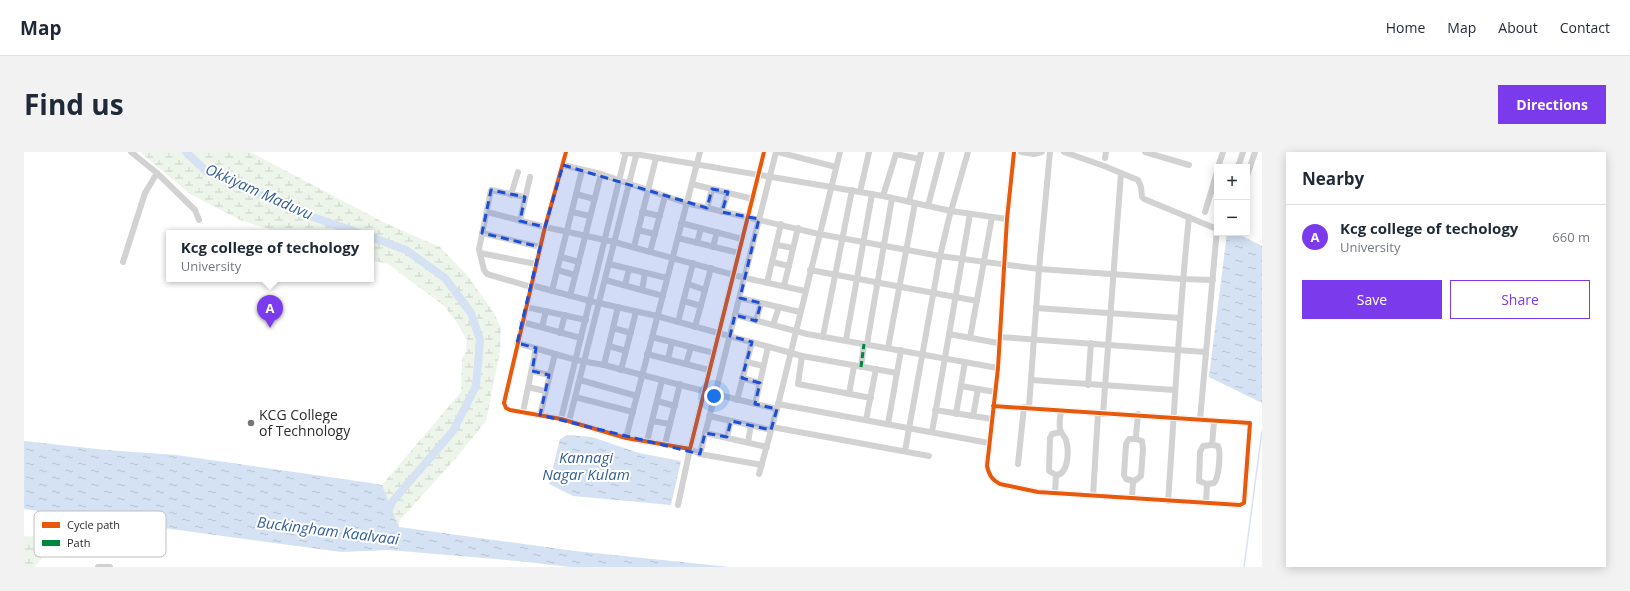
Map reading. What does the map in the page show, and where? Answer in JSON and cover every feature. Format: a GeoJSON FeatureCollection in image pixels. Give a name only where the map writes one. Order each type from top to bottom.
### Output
{"type":"FeatureCollection","features":[{"type":"Feature","properties":{"kind":"street"},"geometry":{"type":"LineString","coordinates":[[131,152],[157,173],[195,210],[199,220]]}},
{"type":"Feature","properties":{"kind":"street"},"geometry":{"type":"LineString","coordinates":[[566,152],[545,227],[517,343],[504,403],[506,408],[561,419],[626,438],[665,444],[690,449],[700,454],[762,465]]}},
{"type":"Feature","properties":{"kind":"street"},"geometry":{"type":"LineString","coordinates":[[561,419],[620,181],[625,152],[852,190],[951,211],[1007,219]]}},
{"type":"Feature","properties":{"kind":"street"},"geometry":{"type":"LineString","coordinates":[[626,438],[700,152]]}},
{"type":"Feature","properties":{"kind":"street"},"geometry":{"type":"LineString","coordinates":[[678,505],[704,391],[742,239],[749,217],[764,152]]}},
{"type":"Feature","properties":{"kind":"street"},"geometry":{"type":"LineString","coordinates":[[700,454],[777,152],[836,167]]}},
{"type":"Feature","properties":{"kind":"street"},"geometry":{"type":"LineString","coordinates":[[759,474],[778,406],[840,152]]}},
{"type":"Feature","properties":{"kind":"street"},"geometry":{"type":"LineString","coordinates":[[860,192],[869,152]]}},
{"type":"Feature","properties":{"kind":"street"},"geometry":{"type":"LineString","coordinates":[[928,206],[942,152]]}},
{"type":"Feature","properties":{"kind":"street"},"geometry":{"type":"LineString","coordinates":[[905,451],[940,256],[968,152]]}},
{"type":"Feature","properties":{"kind":"street"},"geometry":{"type":"LineString","coordinates":[[994,406],[1026,407],[1100,414],[1138,414],[1214,422],[1250,423],[1244,503],[1242,505],[1038,492],[1000,484],[989,474],[987,466],[998,368],[1006,266],[1007,219],[1014,152]]}},
{"type":"Feature","properties":{"kind":"street"},"geometry":{"type":"LineString","coordinates":[[1021,152],[1034,154],[1042,152]]}},
{"type":"Feature","properties":{"kind":"street"},"geometry":{"type":"LineString","coordinates":[[1018,464],[1031,380],[1039,269],[1050,152]]}},
{"type":"Feature","properties":{"kind":"street"},"geometry":{"type":"LineString","coordinates":[[1064,152],[1121,172],[1138,180],[1141,187],[1142,197],[1144,199],[1217,229],[1200,420]]}},
{"type":"Feature","properties":{"kind":"street"},"geometry":{"type":"LineString","coordinates":[[1144,152],[1190,165]]}},
{"type":"Feature","properties":{"kind":"street"},"geometry":{"type":"LineString","coordinates":[[1170,159],[1172,152]]}},
{"type":"Feature","properties":{"kind":"street"},"geometry":{"type":"LineString","coordinates":[[1219,164],[1223,152]]}},
{"type":"Feature","properties":{"kind":"street"},"geometry":{"type":"LineString","coordinates":[[1239,164],[1243,152]]}},
{"type":"Feature","properties":{"kind":"street"},"geometry":{"type":"LineString","coordinates":[[1250,167],[1255,152]]}},
{"type":"Feature","properties":{"kind":"street"},"geometry":{"type":"LineString","coordinates":[[569,422],[636,153]]}},
{"type":"Feature","properties":{"kind":"street"},"geometry":{"type":"LineString","coordinates":[[883,196],[896,153],[920,155],[906,250],[888,348]]}},
{"type":"Feature","properties":{"kind":"street"},"geometry":{"type":"LineString","coordinates":[[634,247],[656,158]]}},
{"type":"Feature","properties":{"kind":"street"},"geometry":{"type":"LineString","coordinates":[[562,165],[600,174],[686,203],[722,212],[782,224],[819,234],[906,250],[1006,266],[1213,280]]}},
{"type":"Feature","properties":{"kind":"street"},"geometry":{"type":"LineString","coordinates":[[552,291],[582,170]]}},
{"type":"Feature","properties":{"kind":"street"},"geometry":{"type":"LineString","coordinates":[[511,195],[518,172]]}},
{"type":"Feature","properties":{"kind":"street"},"geometry":{"type":"LineString","coordinates":[[1093,496],[1100,414],[1105,386],[1109,345],[1121,172]]}},
{"type":"Feature","properties":{"kind":"street"},"geometry":{"type":"LineString","coordinates":[[123,262],[145,193],[157,173]]}},
{"type":"Feature","properties":{"kind":"street"},"geometry":{"type":"LineString","coordinates":[[570,296],[600,174]]}},
{"type":"Feature","properties":{"kind":"street"},"geometry":{"type":"LineString","coordinates":[[520,221],[530,177]]}},
{"type":"Feature","properties":{"kind":"street"},"geometry":{"type":"LineString","coordinates":[[1205,212],[1214,182]]}},
{"type":"Feature","properties":{"kind":"street"},"geometry":{"type":"LineString","coordinates":[[692,184],[753,199]]}},
{"type":"Feature","properties":{"kind":"street"},"geometry":{"type":"LineString","coordinates":[[707,208],[712,188]]}},
{"type":"Feature","properties":{"kind":"street"},"geometry":{"type":"LineString","coordinates":[[525,198],[491,190],[480,245],[480,253],[484,270],[487,274],[590,301],[657,316],[802,356],[897,373]]}},
{"type":"Feature","properties":{"kind":"street"},"geometry":{"type":"LineString","coordinates":[[823,336],[852,190]]}},
{"type":"Feature","properties":{"kind":"street"},"geometry":{"type":"LineString","coordinates":[[722,212],[728,192]]}},
{"type":"Feature","properties":{"kind":"street"},"geometry":{"type":"LineString","coordinates":[[576,194],[594,199]]}},
{"type":"Feature","properties":{"kind":"street"},"geometry":{"type":"LineString","coordinates":[[846,340],[872,194]]}},
{"type":"Feature","properties":{"kind":"street"},"geometry":{"type":"LineString","coordinates":[[650,252],[665,196]]}},
{"type":"Feature","properties":{"kind":"street"},"geometry":{"type":"LineString","coordinates":[[861,367],[885,246],[892,198]]}},
{"type":"Feature","properties":{"kind":"street"},"geometry":{"type":"LineString","coordinates":[[487,212],[634,247],[745,278],[805,291]]}},
{"type":"Feature","properties":{"kind":"street"},"geometry":{"type":"LineString","coordinates":[[572,212],[590,216]]}},
{"type":"Feature","properties":{"kind":"street"},"geometry":{"type":"LineString","coordinates":[[642,212],[660,216]]}},
{"type":"Feature","properties":{"kind":"street"},"geometry":{"type":"LineString","coordinates":[[932,432],[970,214]]}},
{"type":"Feature","properties":{"kind":"street"},"geometry":{"type":"LineString","coordinates":[[970,338],[992,217]]}},
{"type":"Feature","properties":{"kind":"street"},"geometry":{"type":"LineString","coordinates":[[1168,501],[1182,279],[1189,217]]}},
{"type":"Feature","properties":{"kind":"street"},"geometry":{"type":"LineString","coordinates":[[681,223],[742,239]]}},
{"type":"Feature","properties":{"kind":"street"},"geometry":{"type":"LineString","coordinates":[[767,283],[782,224]]}},
{"type":"Feature","properties":{"kind":"street"},"geometry":{"type":"LineString","coordinates":[[697,243],[701,228]]}},
{"type":"Feature","properties":{"kind":"street"},"geometry":{"type":"LineString","coordinates":[[784,286],[798,228]]}},
{"type":"Feature","properties":{"kind":"street"},"geometry":{"type":"LineString","coordinates":[[638,230],[655,234]]}},
{"type":"Feature","properties":{"kind":"street"},"geometry":{"type":"LineString","coordinates":[[713,247],[717,232]]}},
{"type":"Feature","properties":{"kind":"street"},"geometry":{"type":"LineString","coordinates":[[482,233],[540,247]]}},
{"type":"Feature","properties":{"kind":"street"},"geometry":{"type":"LineString","coordinates":[[678,238],[739,253]]}},
{"type":"Feature","properties":{"kind":"street"},"geometry":{"type":"LineString","coordinates":[[777,245],[793,248]]}},
{"type":"Feature","properties":{"kind":"street"},"geometry":{"type":"LineString","coordinates":[[480,253],[536,264]]}},
{"type":"Feature","properties":{"kind":"street"},"geometry":{"type":"LineString","coordinates":[[561,257],[579,262]]}},
{"type":"Feature","properties":{"kind":"street"},"geometry":{"type":"LineString","coordinates":[[772,262],[789,266]]}},
{"type":"Feature","properties":{"kind":"street"},"geometry":{"type":"LineString","coordinates":[[678,322],[693,263]]}},
{"type":"Feature","properties":{"kind":"street"},"geometry":{"type":"LineString","coordinates":[[609,264],[667,278]]}},
{"type":"Feature","properties":{"kind":"street"},"geometry":{"type":"LineString","coordinates":[[695,327],[711,268]]}},
{"type":"Feature","properties":{"kind":"street"},"geometry":{"type":"LineString","coordinates":[[625,285],[629,269]]}},
{"type":"Feature","properties":{"kind":"street"},"geometry":{"type":"LineString","coordinates":[[557,270],[575,275]]}},
{"type":"Feature","properties":{"kind":"street"},"geometry":{"type":"LineString","coordinates":[[810,270],[977,301]]}},
{"type":"Feature","properties":{"kind":"street"},"geometry":{"type":"LineString","coordinates":[[642,290],[645,273]]}},
{"type":"Feature","properties":{"kind":"street"},"geometry":{"type":"LineString","coordinates":[[605,280],[663,296]]}},
{"type":"Feature","properties":{"kind":"street"},"geometry":{"type":"LineString","coordinates":[[688,284],[705,290]]}},
{"type":"Feature","properties":{"kind":"street"},"geometry":{"type":"LineString","coordinates":[[740,298],[800,312]]}},
{"type":"Feature","properties":{"kind":"street"},"geometry":{"type":"LineString","coordinates":[[684,301],[701,306]]}},
{"type":"Feature","properties":{"kind":"street"},"geometry":{"type":"LineString","coordinates":[[756,321],[761,302]]}},
{"type":"Feature","properties":{"kind":"street"},"geometry":{"type":"LineString","coordinates":[[526,306],[586,320]]}},
{"type":"Feature","properties":{"kind":"street"},"geometry":{"type":"LineString","coordinates":[[604,365],[618,307]]}},
{"type":"Feature","properties":{"kind":"street"},"geometry":{"type":"LineString","coordinates":[[773,325],[779,307]]}},
{"type":"Feature","properties":{"kind":"street"},"geometry":{"type":"LineString","coordinates":[[1036,308],[1180,318]]}},
{"type":"Feature","properties":{"kind":"street"},"geometry":{"type":"LineString","coordinates":[[542,328],[546,311]]}},
{"type":"Feature","properties":{"kind":"street"},"geometry":{"type":"LineString","coordinates":[[621,370],[636,312]]}},
{"type":"Feature","properties":{"kind":"street"},"geometry":{"type":"LineString","coordinates":[[560,333],[565,315]]}},
{"type":"Feature","properties":{"kind":"street"},"geometry":{"type":"LineString","coordinates":[[735,315],[796,331],[998,368]]}},
{"type":"Feature","properties":{"kind":"street"},"geometry":{"type":"LineString","coordinates":[[522,322],[581,338]]}},
{"type":"Feature","properties":{"kind":"street"},"geometry":{"type":"LineString","coordinates":[[613,328],[631,333]]}},
{"type":"Feature","properties":{"kind":"street"},"geometry":{"type":"LineString","coordinates":[[949,334],[970,338],[999,340],[1035,338],[1205,352]]}},
{"type":"Feature","properties":{"kind":"street"},"geometry":{"type":"LineString","coordinates":[[652,337],[714,353]]}},
{"type":"Feature","properties":{"kind":"street"},"geometry":{"type":"LineString","coordinates":[[668,359],[672,342]]}},
{"type":"Feature","properties":{"kind":"street"},"geometry":{"type":"LineString","coordinates":[[737,400],[752,342]]}},
{"type":"Feature","properties":{"kind":"street"},"geometry":{"type":"LineString","coordinates":[[517,343],[576,360],[604,365],[755,404],[778,406],[866,420],[989,442]]}},
{"type":"Feature","properties":{"kind":"street"},"geometry":{"type":"LineString","coordinates":[[1088,385],[1091,343]]}},
{"type":"Feature","properties":{"kind":"street"},"geometry":{"type":"LineString","coordinates":[[609,346],[626,351]]}},
{"type":"Feature","properties":{"kind":"street"},"geometry":{"type":"LineString","coordinates":[[686,364],[691,347]]}},
{"type":"Feature","properties":{"kind":"street"},"geometry":{"type":"LineString","coordinates":[[755,404],[768,347]]}},
{"type":"Feature","properties":{"kind":"street"},"geometry":{"type":"LineString","coordinates":[[523,412],[536,348]]}},
{"type":"Feature","properties":{"kind":"street"},"geometry":{"type":"LineString","coordinates":[[888,424],[901,350]]}},
{"type":"Feature","properties":{"kind":"street"},"geometry":{"type":"LineString","coordinates":[[540,415],[555,354]]}},
{"type":"Feature","properties":{"kind":"street"},"geometry":{"type":"LineString","coordinates":[[647,354],[710,370]]}},
{"type":"Feature","properties":{"kind":"street"},"geometry":{"type":"LineString","coordinates":[[802,356],[798,384],[871,398]]}},
{"type":"Feature","properties":{"kind":"street"},"geometry":{"type":"LineString","coordinates":[[746,362],[763,366]]}},
{"type":"Feature","properties":{"kind":"street"},"geometry":{"type":"LineString","coordinates":[[956,414],[965,362]]}},
{"type":"Feature","properties":{"kind":"street"},"geometry":{"type":"LineString","coordinates":[[849,394],[854,366]]}},
{"type":"Feature","properties":{"kind":"street"},"geometry":{"type":"LineString","coordinates":[[866,420],[876,369]]}},
{"type":"Feature","properties":{"kind":"street"},"geometry":{"type":"LineString","coordinates":[[532,371],[549,375]]}},
{"type":"Feature","properties":{"kind":"street"},"geometry":{"type":"LineString","coordinates":[[742,378],[760,382]]}},
{"type":"Feature","properties":{"kind":"street"},"geometry":{"type":"LineString","coordinates":[[580,380],[637,396]]}},
{"type":"Feature","properties":{"kind":"street"},"geometry":{"type":"LineString","coordinates":[[647,441],[662,380]]}},
{"type":"Feature","properties":{"kind":"street"},"geometry":{"type":"LineString","coordinates":[[1031,380],[1174,390]]}},
{"type":"Feature","properties":{"kind":"street"},"geometry":{"type":"LineString","coordinates":[[665,444],[680,384]]}},
{"type":"Feature","properties":{"kind":"street"},"geometry":{"type":"LineString","coordinates":[[961,386],[995,392]]}},
{"type":"Feature","properties":{"kind":"street"},"geometry":{"type":"LineString","coordinates":[[528,387],[546,391]]}},
{"type":"Feature","properties":{"kind":"street"},"geometry":{"type":"LineString","coordinates":[[973,416],[978,389]]}},
{"type":"Feature","properties":{"kind":"street"},"geometry":{"type":"LineString","coordinates":[[575,397],[633,412]]}},
{"type":"Feature","properties":{"kind":"street"},"geometry":{"type":"LineString","coordinates":[[657,401],[675,406]]}},
{"type":"Feature","properties":{"kind":"street"},"geometry":{"type":"LineString","coordinates":[[936,410],[992,419]]}},
{"type":"Feature","properties":{"kind":"street"},"geometry":{"type":"LineString","coordinates":[[1061,411],[1060,427],[1067,444],[1066,464],[1063,472],[1056,475],[1049,471],[1050,438],[1052,434],[1061,432]]}},
{"type":"Feature","properties":{"kind":"street"},"geometry":{"type":"LineString","coordinates":[[1136,439],[1138,414]]}},
{"type":"Feature","properties":{"kind":"street"},"geometry":{"type":"LineString","coordinates":[[709,416],[751,425],[928,456]]}},
{"type":"Feature","properties":{"kind":"street"},"geometry":{"type":"LineString","coordinates":[[652,421],[670,424]]}},
{"type":"Feature","properties":{"kind":"street"},"geometry":{"type":"LineString","coordinates":[[727,437],[731,421]]}},
{"type":"Feature","properties":{"kind":"street"},"geometry":{"type":"LineString","coordinates":[[1212,445],[1214,422]]}},
{"type":"Feature","properties":{"kind":"street"},"geometry":{"type":"LineString","coordinates":[[748,442],[751,425]]}},
{"type":"Feature","properties":{"kind":"street"},"geometry":{"type":"LineString","coordinates":[[705,433],[767,447]]}},
{"type":"Feature","properties":{"kind":"street"},"geometry":{"type":"LineString","coordinates":[[1136,439],[1142,441],[1143,449],[1141,476],[1134,480],[1126,479],[1124,475],[1127,441],[1136,439]]}},
{"type":"Feature","properties":{"kind":"street"},"geometry":{"type":"LineString","coordinates":[[1203,446],[1218,446],[1217,479],[1214,483],[1207,484],[1200,481],[1200,452],[1203,446]]}},
{"type":"Feature","properties":{"kind":"street"},"geometry":{"type":"LineString","coordinates":[[1055,493],[1056,475]]}},
{"type":"Feature","properties":{"kind":"street"},"geometry":{"type":"LineString","coordinates":[[1132,498],[1134,480]]}},
{"type":"Feature","properties":{"kind":"street"},"geometry":{"type":"LineString","coordinates":[[1206,502],[1207,484]]}},
{"type":"Feature","properties":{"kind":"street"},"geometry":{"type":"LineString","coordinates":[[98,567],[110,567]]}},
{"type":"Feature","properties":{"kind":"highlighted area"},"geometry":{"type":"Polygon","coordinates":[[[563,165],[707,208],[712,189],[728,192],[722,212],[759,219],[740,298],[761,303],[756,321],[735,315],[730,336],[752,342],[742,378],[760,383],[755,404],[777,409],[771,430],[731,421],[727,437],[705,433],[700,454],[540,415],[549,375],[532,371],[536,348],[517,343],[540,247],[482,233],[491,190],[525,197],[520,221],[545,227],[563,165]]]}},
{"type":"Feature","properties":{"kind":"green space"},"geometry":{"type":"Polygon","coordinates":[[[140,152],[250,152],[383,222],[440,247],[467,275],[494,313],[501,328],[500,351],[486,421],[456,458],[400,520],[398,527],[382,485],[461,392],[462,358],[466,352],[467,340],[456,321],[443,305],[388,264],[374,261],[374,230],[272,230],[240,220],[190,194],[140,152]]]}},
{"type":"Feature","properties":{"kind":"green space"},"geometry":{"type":"Polygon","coordinates":[[[24,536],[34,537],[34,557],[43,557],[34,567],[24,567],[24,536]]]}},
{"type":"Feature","properties":{"kind":"water"},"geometry":{"type":"Polygon","coordinates":[[[1227,236],[1242,236],[1262,246],[1262,403],[1209,377],[1227,236]]]}},
{"type":"Feature","properties":{"kind":"water","name":"Kannagi Nagar Kulam"},"geometry":{"type":"Polygon","coordinates":[[[567,435],[592,437],[639,453],[681,461],[671,505],[573,496],[549,484],[560,439],[567,435]]]}},
{"type":"Feature","properties":{"kind":"water","name":"Buckingham Kaalvaai"},"geometry":{"type":"Polygon","coordinates":[[[24,441],[106,450],[176,455],[371,483],[382,485],[399,527],[575,551],[730,567],[570,567],[389,550],[341,552],[166,528],[166,511],[39,511],[24,509],[24,441]]]}},
{"type":"Feature","properties":{"kind":"waterway","name":"Okkiyam Maduvu"},"geometry":{"type":"LineString","coordinates":[[186,152],[207,172],[304,214],[350,230]]}},
{"type":"Feature","properties":{"kind":"waterway","name":"Okkiyam Maduvu"},"geometry":{"type":"LineString","coordinates":[[374,238],[406,250],[445,278],[471,313],[480,340],[476,386],[453,431],[392,502],[387,516]]}},
{"type":"Feature","properties":{"kind":"waterway"},"geometry":{"type":"LineString","coordinates":[[1244,567],[1262,431]]}},
{"type":"Feature","properties":{"kind":"marked path"},"geometry":{"type":"LineString","coordinates":[[861,367],[864,344]]}},
{"type":"Feature","properties":{"kind":"cycle path"},"geometry":{"type":"LineString","coordinates":[[566,152],[545,227],[504,403],[506,408],[561,419],[626,438],[690,449],[764,152]]}},
{"type":"Feature","properties":{"kind":"cycle path"},"geometry":{"type":"LineString","coordinates":[[993,406],[1250,423],[1244,503],[1240,505],[1038,492],[1000,484],[991,477],[987,466],[998,368],[1007,219],[1014,152]]}},
{"type":"Feature","properties":{"kind":"place","name":"Kcg college of techology"},"geometry":{"type":"Point","coordinates":[270,328]}},
{"type":"Feature","properties":{"kind":"place","name":"KCG College of Technology"},"geometry":{"type":"Point","coordinates":[251,423]}}]}
